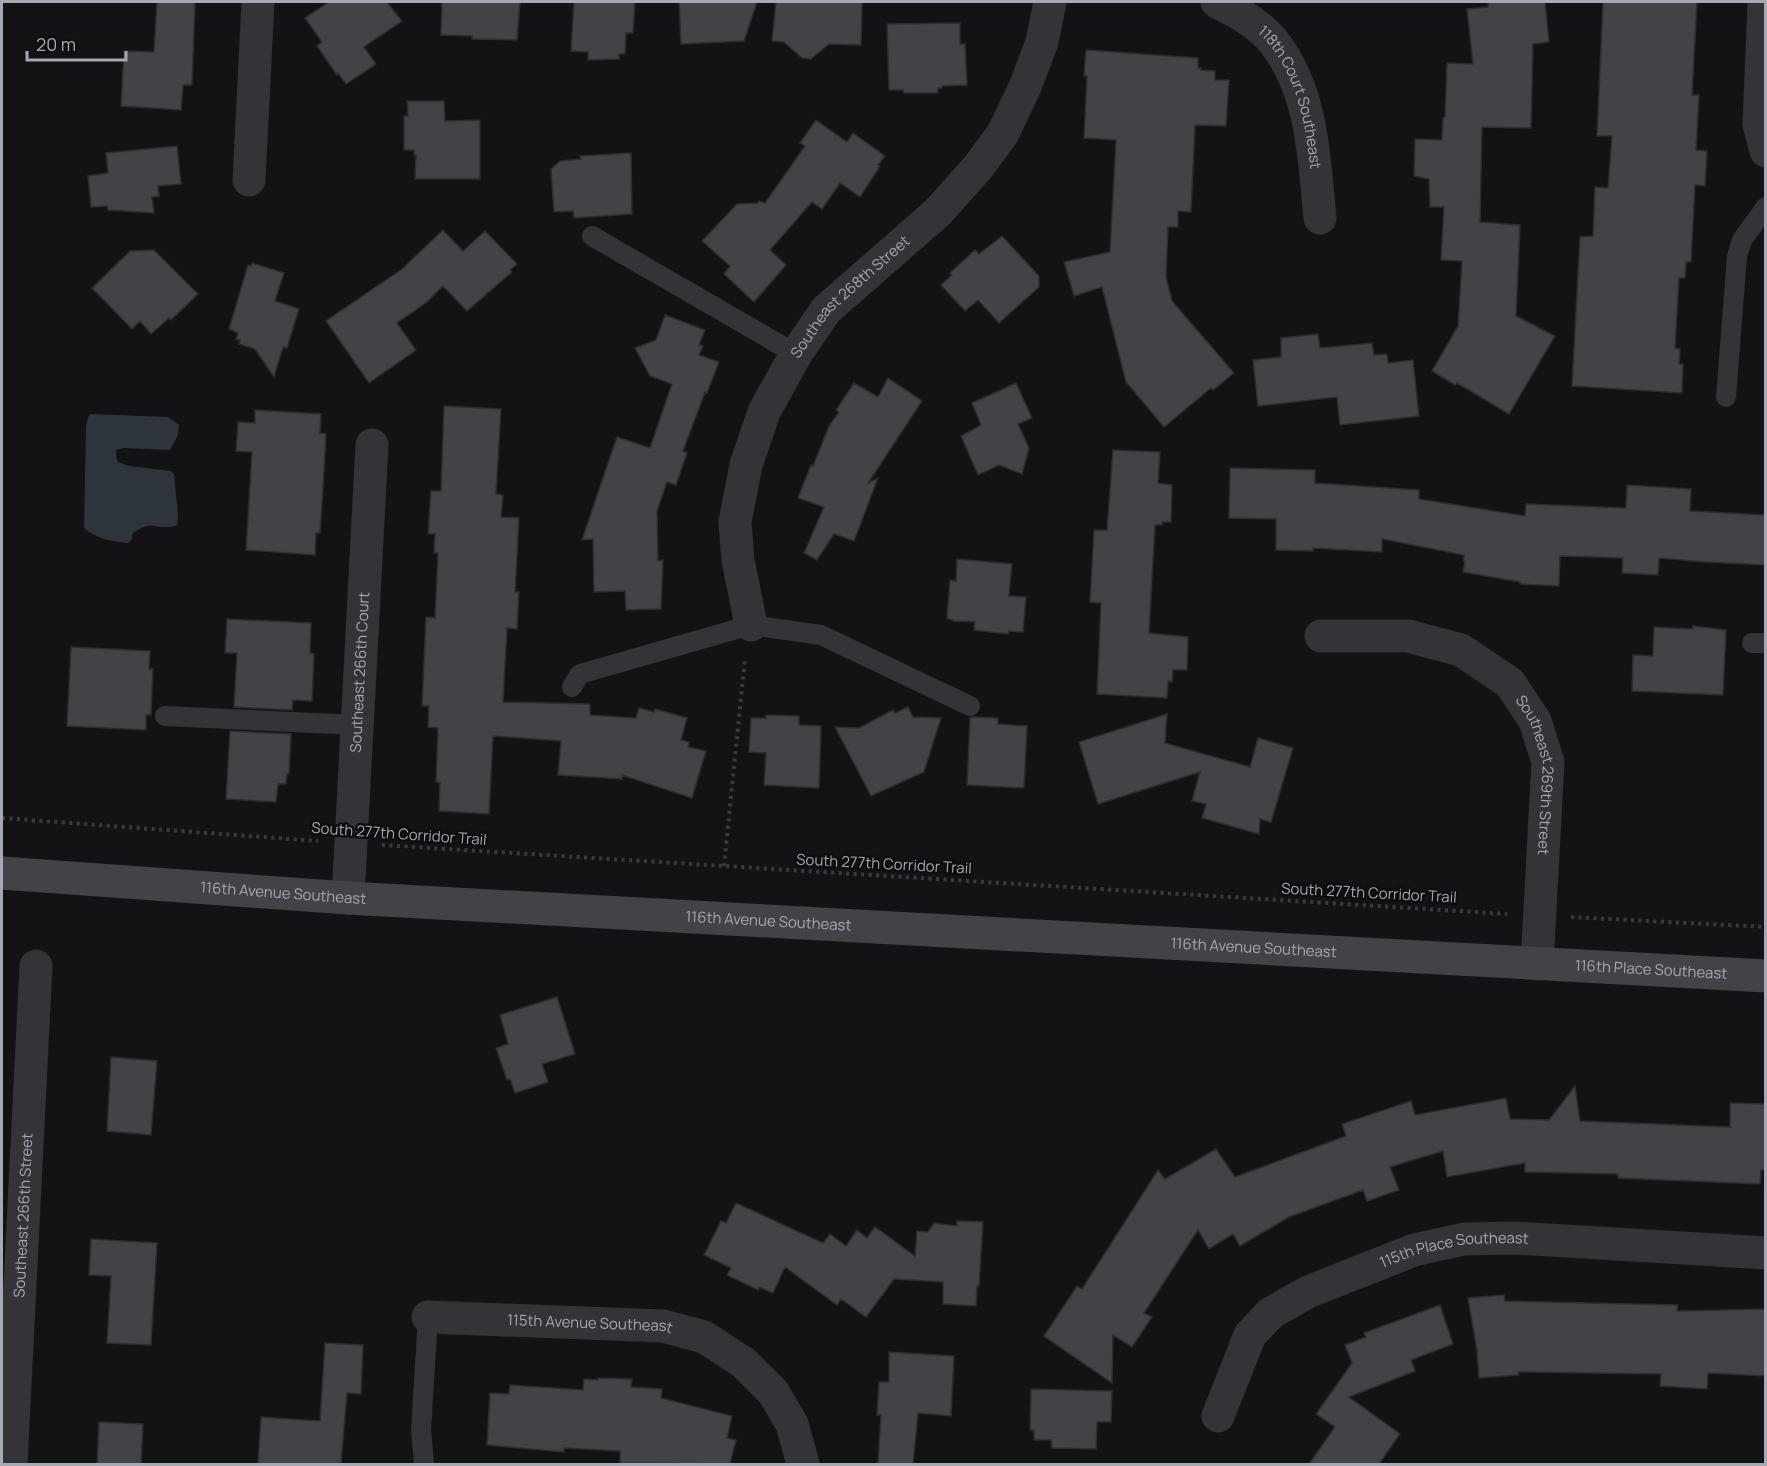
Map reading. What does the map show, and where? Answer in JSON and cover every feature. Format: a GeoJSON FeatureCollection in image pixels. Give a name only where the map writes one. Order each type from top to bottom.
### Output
{"type":"FeatureCollection","features":[{"type":"Feature","properties":{"kind":"main road","name":"116th Avenue Southeast"},"geometry":{"type":"LineString","coordinates":[[2,873],[348,898],[1537,964]]}},
{"type":"Feature","properties":{"kind":"main road","name":"116th Place Southeast"},"geometry":{"type":"LineString","coordinates":[[1537,964],[1766,976]]}},
{"type":"Feature","properties":{"kind":"street"},"geometry":{"type":"LineString","coordinates":[[249,180],[258,2]]}},
{"type":"Feature","properties":{"kind":"street","name":"Southeast 268th Street"},"geometry":{"type":"LineString","coordinates":[[751,625],[738,560],[735,522],[746,465],[764,412],[796,354],[826,310],[938,212],[979,165],[1003,132],[1025,87],[1042,42],[1050,2]]}},
{"type":"Feature","properties":{"kind":"street","name":"118th Court Southeast"},"geometry":{"type":"LineString","coordinates":[[1216,2],[1239,13],[1272,40],[1292,69],[1311,128],[1320,218]]}},
{"type":"Feature","properties":{"kind":"street"},"geometry":{"type":"LineString","coordinates":[[1764,2],[1759,124],[1766,151]]}},
{"type":"Feature","properties":{"kind":"street","name":"Southeast 266th Court"},"geometry":{"type":"LineString","coordinates":[[348,898],[372,446]]}},
{"type":"Feature","properties":{"kind":"street","name":"Southeast 269th Street"},"geometry":{"type":"LineString","coordinates":[[1321,636],[1408,636],[1461,650],[1509,683],[1535,721],[1548,762],[1537,964]]}},
{"type":"Feature","properties":{"kind":"street","name":"Southeast 266th Street"},"geometry":{"type":"LineString","coordinates":[[11,1464],[36,966]]}},
{"type":"Feature","properties":{"kind":"street","name":"115th Place Southeast"},"geometry":{"type":"LineString","coordinates":[[1218,1416],[1250,1335],[1271,1313],[1308,1292],[1414,1250],[1464,1239],[1515,1238],[1766,1254]]}},
{"type":"Feature","properties":{"kind":"street","name":"115th Avenue Southeast"},"geometry":{"type":"LineString","coordinates":[[428,1317],[663,1326],[704,1338],[744,1363],[773,1392],[792,1424],[803,1464]]}},
{"type":"Feature","properties":{"kind":"lane"},"geometry":{"type":"LineString","coordinates":[[1726,397],[1737,256],[1742,240],[1766,207]]}},
{"type":"Feature","properties":{"kind":"lane"},"geometry":{"type":"LineString","coordinates":[[592,236],[796,354]]}},
{"type":"Feature","properties":{"kind":"lane"},"geometry":{"type":"LineString","coordinates":[[572,687],[580,674],[751,625],[821,635],[970,706]]}},
{"type":"Feature","properties":{"kind":"lane"},"geometry":{"type":"LineString","coordinates":[[165,716],[357,725]]}},
{"type":"Feature","properties":{"kind":"lane"},"geometry":{"type":"LineString","coordinates":[[424,1464],[421,1430],[428,1317]]}},
{"type":"Feature","properties":{"kind":"path"},"geometry":{"type":"LineString","coordinates":[[724,866],[742,673],[751,625]]}},
{"type":"Feature","properties":{"kind":"path","name":"South 277th Corridor Trail"},"geometry":{"type":"LineString","coordinates":[[2,818],[351,843],[1539,916],[1766,927]]}},
{"type":"Feature","properties":{"kind":"shaded area"},"geometry":{"type":"Polygon","coordinates":[[[91,414],[168,417],[179,425],[178,435],[170,450],[124,448],[116,450],[118,462],[129,466],[171,471],[174,474],[177,525],[146,526],[133,533],[131,541],[127,543],[104,539],[84,528],[86,427],[91,414]]]}},
{"type":"Feature","properties":{"kind":"building"},"geometry":{"type":"Polygon","coordinates":[[[157,2],[195,2],[192,85],[183,85],[181,110],[121,106],[124,51],[154,52],[157,2]]]}},
{"type":"Feature","properties":{"kind":"building"},"geometry":{"type":"Polygon","coordinates":[[[329,2],[387,2],[402,21],[364,47],[376,64],[346,84],[317,46],[322,42],[305,18],[329,2]]]}},
{"type":"Feature","properties":{"kind":"building"},"geometry":{"type":"Polygon","coordinates":[[[442,2],[520,2],[517,40],[472,39],[472,36],[441,35],[442,2]]]}},
{"type":"Feature","properties":{"kind":"building"},"geometry":{"type":"Polygon","coordinates":[[[574,2],[635,2],[633,33],[626,33],[625,54],[619,54],[619,59],[588,60],[588,52],[571,51],[574,2]]]}},
{"type":"Feature","properties":{"kind":"building"},"geometry":{"type":"Polygon","coordinates":[[[679,2],[757,2],[744,41],[681,44],[679,2]]]}},
{"type":"Feature","properties":{"kind":"building"},"geometry":{"type":"Polygon","coordinates":[[[776,2],[862,2],[861,45],[829,44],[811,59],[802,58],[784,42],[772,41],[776,2]]]}},
{"type":"Feature","properties":{"kind":"building"},"geometry":{"type":"Polygon","coordinates":[[[1488,2],[1545,2],[1549,42],[1533,44],[1531,128],[1482,127],[1480,222],[1520,225],[1516,316],[1555,336],[1509,414],[1432,371],[1458,326],[1462,261],[1441,260],[1444,207],[1430,207],[1429,179],[1414,176],[1415,139],[1442,140],[1447,63],[1473,64],[1467,9],[1488,7],[1488,2]]]}},
{"type":"Feature","properties":{"kind":"building"},"geometry":{"type":"Polygon","coordinates":[[[1603,2],[1697,2],[1692,95],[1699,95],[1696,150],[1707,151],[1705,186],[1695,185],[1691,262],[1686,262],[1685,278],[1679,278],[1675,348],[1680,349],[1679,364],[1683,364],[1682,393],[1572,386],[1580,237],[1593,236],[1595,187],[1608,188],[1612,136],[1597,136],[1603,2]]]}},
{"type":"Feature","properties":{"kind":"building"},"geometry":{"type":"Polygon","coordinates":[[[960,23],[960,44],[965,44],[967,85],[942,86],[938,88],[938,93],[904,93],[903,90],[889,90],[887,24],[960,23]]]}},
{"type":"Feature","properties":{"kind":"building"},"geometry":{"type":"Polygon","coordinates":[[[1086,50],[1198,58],[1198,68],[1215,71],[1215,80],[1229,80],[1226,126],[1195,125],[1191,212],[1178,211],[1178,227],[1168,227],[1166,277],[1172,301],[1234,373],[1213,390],[1211,388],[1164,427],[1126,382],[1102,287],[1074,296],[1064,262],[1110,252],[1116,140],[1084,138],[1086,50]]]}},
{"type":"Feature","properties":{"kind":"building"},"geometry":{"type":"Polygon","coordinates":[[[407,101],[444,101],[445,121],[480,120],[480,179],[415,179],[416,155],[414,155],[414,150],[404,150],[404,116],[408,116],[407,101]]]}},
{"type":"Feature","properties":{"kind":"building"},"geometry":{"type":"Polygon","coordinates":[[[816,120],[847,142],[853,133],[885,156],[860,197],[840,183],[822,209],[812,202],[770,250],[786,265],[754,302],[724,274],[730,266],[702,241],[737,204],[758,203],[759,201],[765,203],[805,146],[800,143],[816,120]]]}},
{"type":"Feature","properties":{"kind":"building"},"geometry":{"type":"Polygon","coordinates":[[[177,146],[181,184],[158,186],[159,196],[152,197],[154,213],[108,210],[107,206],[91,207],[88,176],[108,173],[106,153],[177,146]]]}},
{"type":"Feature","properties":{"kind":"building"},"geometry":{"type":"Polygon","coordinates":[[[631,153],[632,214],[574,218],[573,211],[554,212],[551,169],[560,161],[581,159],[580,156],[631,153]]]}},
{"type":"Feature","properties":{"kind":"building"},"geometry":{"type":"Polygon","coordinates":[[[443,230],[463,251],[485,231],[517,264],[510,270],[512,272],[467,311],[443,286],[427,302],[397,323],[416,350],[369,383],[326,321],[402,269],[443,230]]]}},
{"type":"Feature","properties":{"kind":"building"},"geometry":{"type":"Polygon","coordinates":[[[1002,236],[1039,276],[1039,287],[999,323],[978,300],[965,311],[941,285],[952,275],[950,273],[975,250],[979,254],[1002,236]]]}},
{"type":"Feature","properties":{"kind":"building"},"geometry":{"type":"Polygon","coordinates":[[[154,250],[198,294],[171,320],[169,318],[151,334],[140,321],[132,329],[92,288],[130,251],[154,250]]]}},
{"type":"Feature","properties":{"kind":"building"},"geometry":{"type":"Polygon","coordinates":[[[252,263],[284,273],[275,301],[299,309],[287,348],[283,347],[274,377],[255,349],[239,344],[240,340],[236,339],[238,333],[229,329],[248,265],[251,266],[252,263]]]}},
{"type":"Feature","properties":{"kind":"building"},"geometry":{"type":"Polygon","coordinates":[[[665,315],[705,330],[699,345],[703,346],[699,355],[719,362],[683,451],[687,453],[676,485],[667,482],[657,511],[658,561],[663,560],[661,609],[626,610],[625,591],[594,592],[593,539],[582,540],[617,437],[650,448],[672,384],[650,376],[635,348],[656,340],[665,315]]]}},
{"type":"Feature","properties":{"kind":"building"},"geometry":{"type":"Polygon","coordinates":[[[1318,334],[1320,348],[1372,343],[1374,355],[1387,354],[1388,363],[1413,360],[1419,416],[1340,425],[1337,397],[1258,406],[1253,360],[1281,357],[1281,338],[1318,334]]]}},
{"type":"Feature","properties":{"kind":"building"},"geometry":{"type":"Polygon","coordinates":[[[888,378],[922,401],[868,483],[878,478],[854,541],[834,534],[817,560],[804,553],[824,507],[798,498],[829,426],[839,412],[836,410],[854,383],[878,397],[888,378]]]}},
{"type":"Feature","properties":{"kind":"building"},"geometry":{"type":"Polygon","coordinates":[[[1016,383],[1032,418],[1018,424],[1029,448],[1022,474],[999,465],[978,475],[961,436],[981,425],[972,403],[1016,383]]]}},
{"type":"Feature","properties":{"kind":"building"},"geometry":{"type":"Polygon","coordinates":[[[444,406],[501,409],[496,494],[503,495],[501,517],[519,518],[515,592],[519,592],[517,629],[507,628],[503,702],[590,704],[590,715],[636,718],[639,708],[654,712],[655,709],[687,718],[681,740],[689,742],[688,747],[706,751],[692,798],[622,775],[622,779],[558,775],[561,741],[493,736],[489,814],[439,811],[440,783],[436,782],[438,728],[428,727],[429,706],[422,706],[426,617],[435,618],[438,553],[434,553],[435,534],[428,534],[431,491],[441,491],[444,406]]]}},
{"type":"Feature","properties":{"kind":"building"},"geometry":{"type":"Polygon","coordinates":[[[255,410],[321,414],[320,433],[326,434],[320,533],[316,533],[315,555],[246,550],[252,452],[236,451],[238,422],[255,423],[255,410]]]}},
{"type":"Feature","properties":{"kind":"building"},"geometry":{"type":"Polygon","coordinates":[[[1113,450],[1160,452],[1158,483],[1172,485],[1171,522],[1155,525],[1149,633],[1188,637],[1187,670],[1173,670],[1172,682],[1168,681],[1167,698],[1097,694],[1101,603],[1090,602],[1094,530],[1107,530],[1113,450]]]}},
{"type":"Feature","properties":{"kind":"building"},"geometry":{"type":"Polygon","coordinates":[[[1230,468],[1315,470],[1315,483],[1419,490],[1419,499],[1525,516],[1526,504],[1626,508],[1627,485],[1691,489],[1690,511],[1766,515],[1766,565],[1659,558],[1658,575],[1622,573],[1623,558],[1560,556],[1559,586],[1520,584],[1520,582],[1463,572],[1464,555],[1382,539],[1382,552],[1313,548],[1313,551],[1276,550],[1276,519],[1229,518],[1230,468]]]}},
{"type":"Feature","properties":{"kind":"building"},"geometry":{"type":"Polygon","coordinates":[[[957,559],[1012,564],[1009,596],[1026,597],[1023,632],[1009,631],[1008,634],[974,630],[975,622],[954,621],[947,618],[950,580],[956,581],[957,559]]]}},
{"type":"Feature","properties":{"kind":"building"},"geometry":{"type":"Polygon","coordinates":[[[227,619],[311,623],[310,653],[314,654],[312,701],[293,700],[292,710],[234,707],[237,653],[225,653],[227,619]]]}},
{"type":"Feature","properties":{"kind":"building"},"geometry":{"type":"Polygon","coordinates":[[[1693,626],[1726,630],[1723,695],[1632,691],[1633,655],[1653,656],[1654,627],[1693,629],[1693,626]]]}},
{"type":"Feature","properties":{"kind":"building"},"geometry":{"type":"Polygon","coordinates":[[[71,647],[150,651],[149,669],[153,669],[151,715],[146,715],[146,730],[67,726],[71,647]]]}},
{"type":"Feature","properties":{"kind":"building"},"geometry":{"type":"Polygon","coordinates":[[[908,707],[913,717],[941,718],[924,772],[871,796],[835,727],[859,728],[893,710],[895,713],[908,707]]]}},
{"type":"Feature","properties":{"kind":"building"},"geometry":{"type":"Polygon","coordinates":[[[1167,714],[1165,743],[1250,767],[1258,738],[1293,748],[1271,822],[1260,819],[1259,834],[1202,818],[1206,804],[1192,801],[1200,772],[1098,804],[1079,742],[1167,714]]]}},
{"type":"Feature","properties":{"kind":"building"},"geometry":{"type":"Polygon","coordinates":[[[766,715],[799,716],[799,725],[821,726],[819,788],[764,785],[766,753],[749,752],[751,718],[766,718],[766,715]]]}},
{"type":"Feature","properties":{"kind":"building"},"geometry":{"type":"Polygon","coordinates":[[[970,718],[998,718],[998,724],[1027,726],[1024,788],[967,785],[970,718]]]}},
{"type":"Feature","properties":{"kind":"building"},"geometry":{"type":"Polygon","coordinates":[[[230,731],[291,734],[289,774],[287,774],[286,784],[278,784],[276,802],[226,799],[230,731]]]}},
{"type":"Feature","properties":{"kind":"building"},"geometry":{"type":"Polygon","coordinates":[[[557,997],[575,1054],[542,1064],[548,1082],[515,1093],[510,1079],[507,1080],[496,1048],[508,1044],[500,1015],[557,997]]]}},
{"type":"Feature","properties":{"kind":"building"},"geometry":{"type":"Polygon","coordinates":[[[111,1057],[157,1061],[151,1135],[107,1131],[111,1057]]]}},
{"type":"Feature","properties":{"kind":"building"},"geometry":{"type":"Polygon","coordinates":[[[1575,1086],[1580,1121],[1730,1127],[1730,1103],[1766,1104],[1766,1170],[1761,1170],[1760,1184],[1618,1178],[1618,1174],[1525,1172],[1525,1163],[1447,1177],[1443,1151],[1390,1167],[1399,1190],[1367,1201],[1363,1190],[1289,1217],[1240,1246],[1233,1234],[1209,1249],[1198,1230],[1144,1313],[1152,1317],[1132,1347],[1113,1335],[1112,1383],[1044,1336],[1077,1286],[1082,1289],[1158,1170],[1165,1179],[1216,1149],[1235,1177],[1346,1136],[1342,1124],[1411,1101],[1415,1115],[1506,1098],[1510,1119],[1549,1120],[1575,1086]]]}},
{"type":"Feature","properties":{"kind":"building"},"geometry":{"type":"Polygon","coordinates":[[[736,1203],[823,1243],[830,1234],[846,1246],[857,1230],[867,1238],[875,1227],[915,1256],[917,1231],[928,1232],[934,1223],[957,1226],[957,1221],[983,1222],[976,1306],[943,1304],[943,1282],[894,1279],[866,1317],[841,1299],[837,1305],[785,1267],[773,1293],[759,1287],[758,1290],[727,1275],[731,1268],[704,1255],[721,1221],[726,1223],[736,1203]]]}},
{"type":"Feature","properties":{"kind":"building"},"geometry":{"type":"Polygon","coordinates":[[[91,1239],[157,1243],[151,1345],[107,1343],[111,1276],[89,1275],[91,1239]]]}},
{"type":"Feature","properties":{"kind":"building"},"geometry":{"type":"Polygon","coordinates":[[[1504,1295],[1505,1301],[1678,1305],[1677,1311],[1766,1309],[1766,1376],[1708,1373],[1707,1389],[1660,1386],[1661,1374],[1518,1372],[1519,1375],[1479,1378],[1468,1298],[1504,1295]]]}},
{"type":"Feature","properties":{"kind":"building"},"geometry":{"type":"Polygon","coordinates":[[[1440,1305],[1453,1344],[1411,1360],[1415,1371],[1349,1397],[1400,1434],[1379,1464],[1309,1464],[1335,1427],[1316,1414],[1352,1363],[1345,1345],[1366,1337],[1364,1333],[1440,1305]]]}},
{"type":"Feature","properties":{"kind":"building"},"geometry":{"type":"Polygon","coordinates":[[[325,1343],[363,1345],[361,1394],[347,1393],[341,1464],[258,1464],[261,1417],[320,1421],[325,1343]]]}},
{"type":"Feature","properties":{"kind":"building"},"geometry":{"type":"Polygon","coordinates":[[[889,1352],[954,1356],[951,1416],[918,1413],[913,1464],[878,1464],[881,1415],[877,1415],[879,1382],[889,1382],[889,1352]]]}},
{"type":"Feature","properties":{"kind":"building"},"geometry":{"type":"Polygon","coordinates":[[[598,1378],[632,1379],[631,1387],[662,1389],[661,1398],[732,1416],[727,1438],[736,1440],[730,1464],[620,1463],[620,1451],[564,1448],[564,1452],[487,1445],[490,1393],[509,1394],[510,1385],[583,1390],[584,1379],[598,1380],[598,1378]]]}},
{"type":"Feature","properties":{"kind":"building"},"geometry":{"type":"Polygon","coordinates":[[[1031,1389],[1112,1391],[1111,1422],[1097,1422],[1096,1449],[1052,1448],[1051,1440],[1034,1440],[1034,1430],[1030,1430],[1031,1389]]]}},
{"type":"Feature","properties":{"kind":"building"},"geometry":{"type":"Polygon","coordinates":[[[99,1422],[143,1424],[141,1464],[97,1464],[99,1422]]]}}]}
